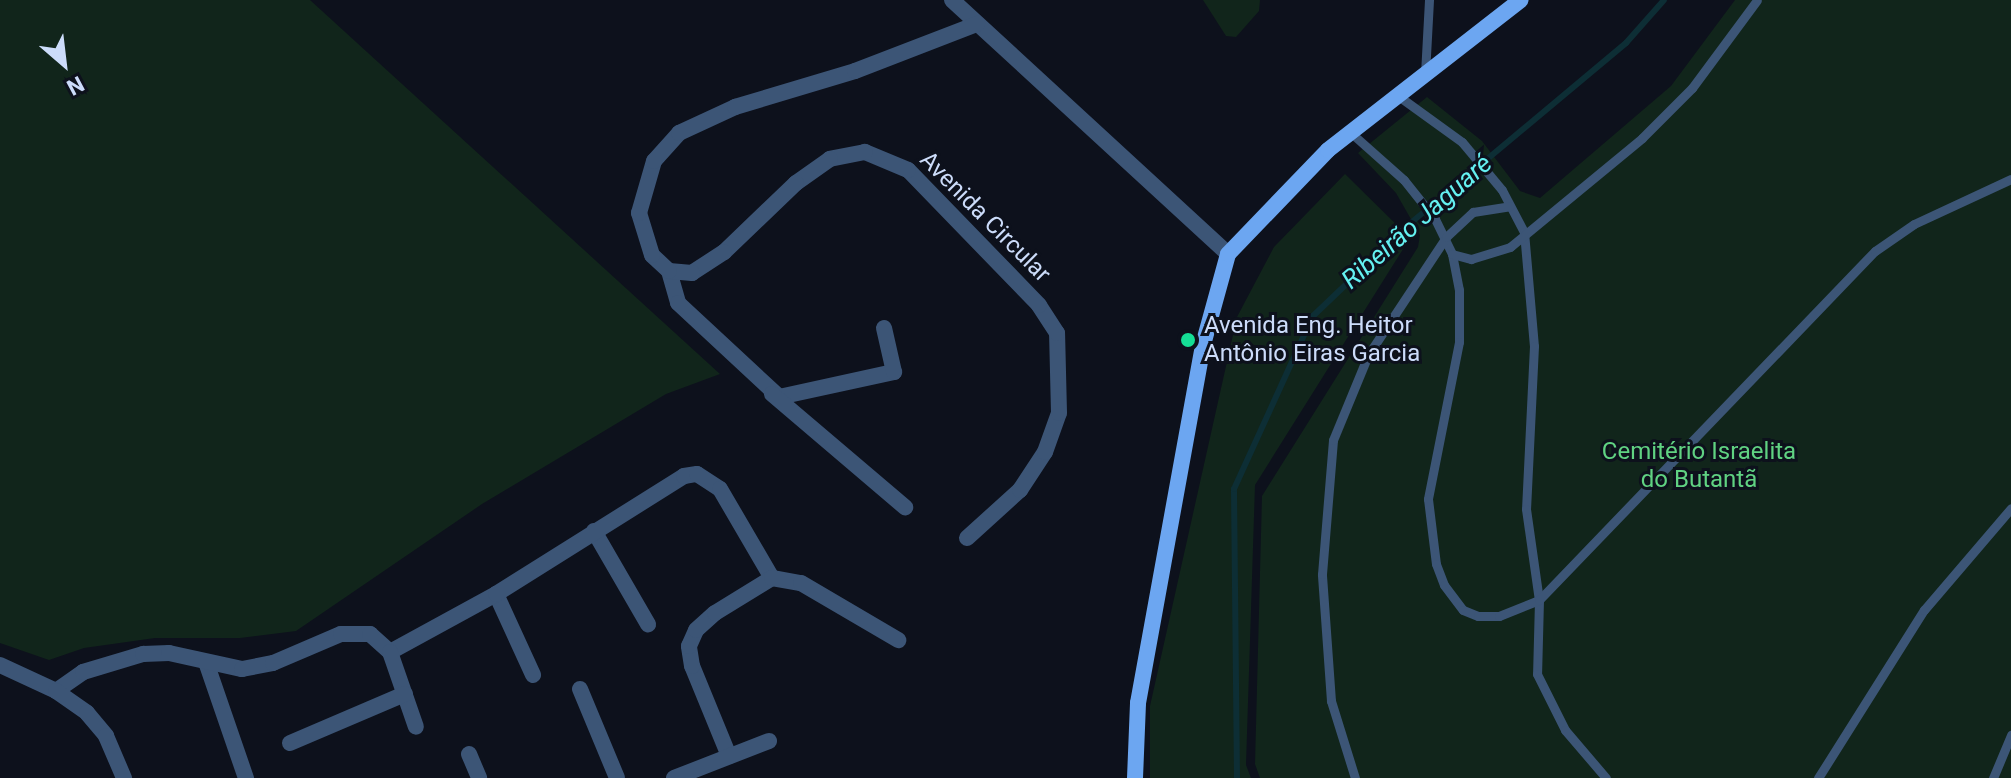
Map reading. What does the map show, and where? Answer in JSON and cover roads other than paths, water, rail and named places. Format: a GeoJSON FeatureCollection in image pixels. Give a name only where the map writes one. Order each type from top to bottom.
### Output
{"type":"FeatureCollection","features":[{"type":"Feature","properties":{"kind":"main road"},"geometry":{"type":"LineString","coordinates":[[1135,778],[1138,703],[1203,345],[1228,254],[1350,132],[1521,0]]}},
{"type":"Feature","properties":{"kind":"street"},"geometry":{"type":"LineString","coordinates":[[952,0],[1228,254]]}},
{"type":"Feature","properties":{"kind":"street"},"geometry":{"type":"LineString","coordinates":[[905,507],[771,393],[678,303],[669,271],[644,240],[639,213],[654,161],[679,133],[735,107],[855,71],[977,24]]}},
{"type":"Feature","properties":{"kind":"street","name":"Avenida Circular"},"geometry":{"type":"LineString","coordinates":[[669,271],[692,273],[711,263],[796,183],[830,159],[865,152],[908,170],[1039,305],[1057,333],[1059,413],[1045,452],[1020,490],[967,538]]}},
{"type":"Feature","properties":{"kind":"street"},"geometry":{"type":"LineString","coordinates":[[771,393],[779,397],[894,372],[884,328]]}},
{"type":"Feature","properties":{"kind":"street"},"geometry":{"type":"LineString","coordinates":[[390,652],[496,594],[684,476],[697,474],[720,489],[772,578]]}},
{"type":"Feature","properties":{"kind":"street"},"geometry":{"type":"LineString","coordinates":[[594,531],[648,624]]}},
{"type":"Feature","properties":{"kind":"street"},"geometry":{"type":"LineString","coordinates":[[729,756],[692,666],[689,646],[696,630],[715,613],[772,578],[801,583],[898,640]]}},
{"type":"Feature","properties":{"kind":"street"},"geometry":{"type":"LineString","coordinates":[[496,594],[533,675]]}},
{"type":"Feature","properties":{"kind":"street"},"geometry":{"type":"LineString","coordinates":[[56,691],[83,672],[143,654],[169,653],[242,669],[273,663],[341,634],[370,634],[390,652],[416,727]]}},
{"type":"Feature","properties":{"kind":"street"},"geometry":{"type":"LineString","coordinates":[[206,662],[246,778]]}},
{"type":"Feature","properties":{"kind":"street"},"geometry":{"type":"LineString","coordinates":[[0,665],[56,691],[87,713],[106,736],[124,778]]}},
{"type":"Feature","properties":{"kind":"street"},"geometry":{"type":"LineString","coordinates":[[580,689],[617,778]]}},
{"type":"Feature","properties":{"kind":"street"},"geometry":{"type":"LineString","coordinates":[[290,743],[405,694]]}},
{"type":"Feature","properties":{"kind":"street"},"geometry":{"type":"LineString","coordinates":[[674,778],[769,741]]}},
{"type":"Feature","properties":{"kind":"street"},"geometry":{"type":"LineString","coordinates":[[469,754],[479,778]]}},
{"type":"Feature","properties":{"kind":"lane"},"geometry":{"type":"LineString","coordinates":[[1425,74],[1429,0]]}},
{"type":"Feature","properties":{"kind":"lane"},"geometry":{"type":"LineString","coordinates":[[1452,254],[1492,257],[1642,138],[1692,88],[1757,0]]}},
{"type":"Feature","properties":{"kind":"lane"},"geometry":{"type":"LineString","coordinates":[[1397,95],[1462,142],[1502,190],[1524,232],[1534,346],[1526,509],[1539,600],[1537,674],[1565,730],[1606,778]]}},
{"type":"Feature","properties":{"kind":"lane"},"geometry":{"type":"LineString","coordinates":[[1350,132],[1404,180],[1435,219],[1452,254],[1459,290],[1459,342],[1428,499],[1436,564],[1453,600],[1478,616],[1499,616],[1539,600],[1875,251],[1914,224],[2006,180],[2011,172]]}},
{"type":"Feature","properties":{"kind":"lane"},"geometry":{"type":"LineString","coordinates":[[1355,778],[1331,701],[1322,574],[1333,440],[1368,355],[1446,237],[1473,212],[1510,206]]}},
{"type":"Feature","properties":{"kind":"lane"},"geometry":{"type":"LineString","coordinates":[[1818,778],[1924,610],[2011,508]]}},
{"type":"Feature","properties":{"kind":"lane"},"geometry":{"type":"LineString","coordinates":[[1993,778],[2011,735]]}},
{"type":"Feature","properties":{"kind":"waterway","name":"Ribeirão Jaguaré"},"geometry":{"type":"LineString","coordinates":[[1237,778],[1234,489],[1313,316],[1406,227],[1626,43],[1664,0]]}},
{"type":"Feature","properties":{"kind":"place","name":"Avenida Eng. Heitor Antônio Eiras Garcia"},"geometry":{"type":"Point","coordinates":[1188,340]}},
{"type":"Feature","properties":{"kind":"park label","name":"Cemitério Israelita do Butantã"},"geometry":{"type":"Point","coordinates":[1699,466]}}]}
